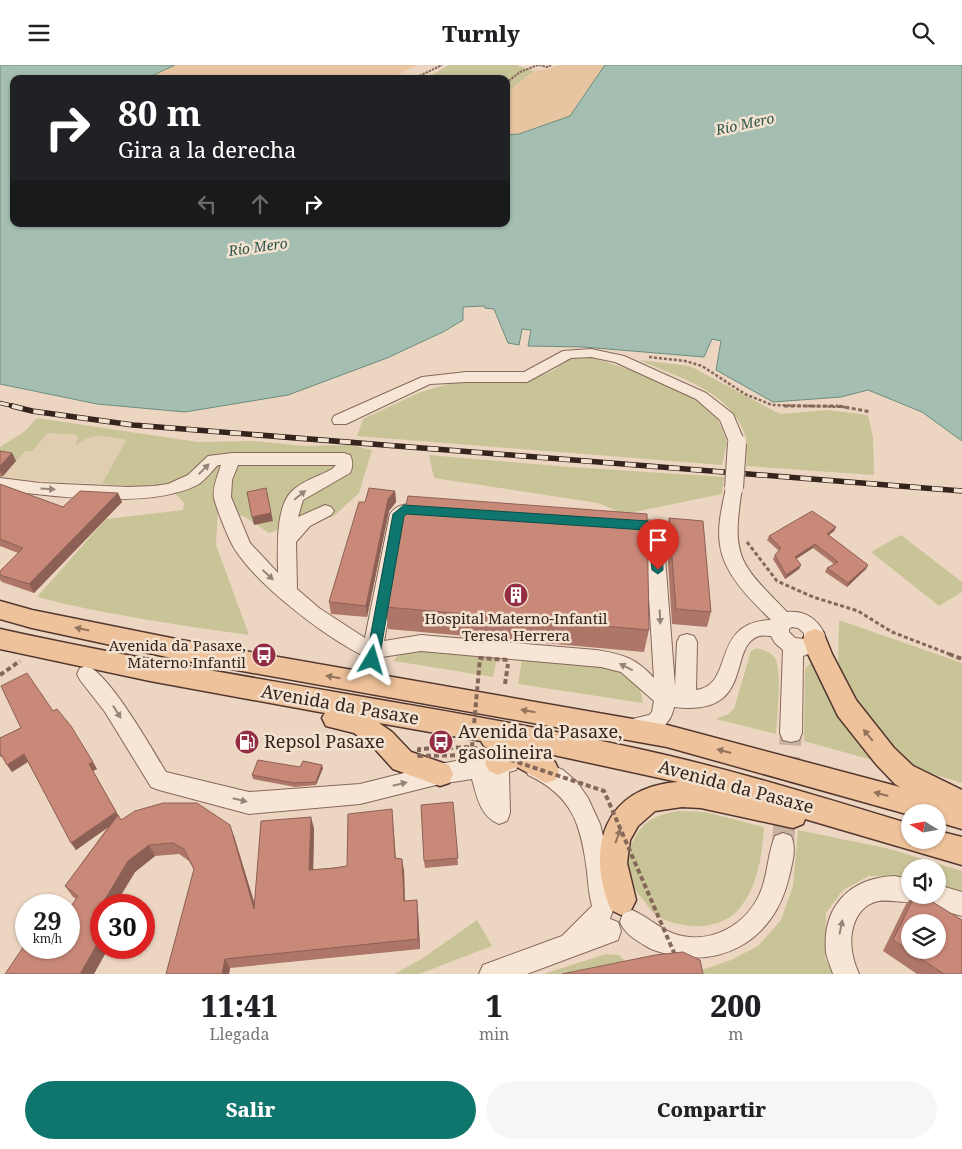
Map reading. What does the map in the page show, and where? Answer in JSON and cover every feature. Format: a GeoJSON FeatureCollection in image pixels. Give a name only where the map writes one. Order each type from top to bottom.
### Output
{"type":"FeatureCollection","features":[{"type":"Feature","properties":{"kind":"main road","name":"Avenida da Pasaxe"},"geometry":{"type":"LineString","coordinates":[[0,610],[32,619],[181,650],[666,736],[962,815]]}},
{"type":"Feature","properties":{"kind":"main road","name":"Avenida da Pasaxe"},"geometry":{"type":"LineString","coordinates":[[0,639],[87,660],[477,739],[544,742],[603,753],[702,776],[901,834]]}},
{"type":"Feature","properties":{"kind":"main road"},"geometry":{"type":"LineString","coordinates":[[804,643],[820,654],[847,709],[885,756],[904,775],[962,805]]}},
{"type":"Feature","properties":{"kind":"main road"},"geometry":{"type":"LineString","coordinates":[[0,652],[87,674],[360,723],[383,741],[402,761],[440,773]]}},
{"type":"Feature","properties":{"kind":"main road"},"geometry":{"type":"LineString","coordinates":[[477,739],[492,760],[546,771]]}},
{"type":"Feature","properties":{"kind":"main road"},"geometry":{"type":"LineString","coordinates":[[492,760],[544,742]]}},
{"type":"Feature","properties":{"kind":"main road"},"geometry":{"type":"LineString","coordinates":[[613,914],[615,840],[621,826],[634,811],[648,800],[679,794],[708,797],[760,809],[901,835]]}},
{"type":"Feature","properties":{"kind":"main road"},"geometry":{"type":"LineString","coordinates":[[946,847],[962,851]]}},
{"type":"Feature","properties":{"kind":"street"},"geometry":{"type":"LineString","coordinates":[[340,420],[427,380],[466,377],[527,377],[568,354],[591,353],[619,359],[701,396],[727,418],[733,428],[737,443],[734,488],[728,531],[729,549],[736,566],[782,624],[780,636],[804,643]]}},
{"type":"Feature","properties":{"kind":"street"},"geometry":{"type":"LineString","coordinates":[[0,484],[40,489],[154,493],[171,489],[194,479],[214,460],[252,458],[344,459],[344,469],[330,479],[315,484],[294,498],[289,510],[286,562],[288,592]]}},
{"type":"Feature","properties":{"kind":"street"},"geometry":{"type":"LineString","coordinates":[[232,459],[224,481],[222,497],[242,546],[252,559],[288,592],[339,632],[372,651],[421,643],[596,658],[622,664],[632,669],[658,694],[674,697],[712,695],[721,687],[741,638],[755,629],[782,624],[795,619],[806,623],[814,631],[804,643],[791,733]]}},
{"type":"Feature","properties":{"kind":"street","name":"Avenida da Pasaxe"},"geometry":{"type":"LineString","coordinates":[[371,684],[372,651],[398,514],[404,509],[443,512]]}},
{"type":"Feature","properties":{"kind":"street"},"geometry":{"type":"LineString","coordinates":[[288,541],[295,527],[313,515],[326,511]]}},
{"type":"Feature","properties":{"kind":"street"},"geometry":{"type":"LineString","coordinates":[[609,523],[648,526],[654,532],[674,697]]}},
{"type":"Feature","properties":{"kind":"street"},"geometry":{"type":"LineString","coordinates":[[674,697],[687,642]]}},
{"type":"Feature","properties":{"kind":"street"},"geometry":{"type":"LineString","coordinates":[[87,674],[112,705],[159,780],[249,803],[360,794],[492,760]]}},
{"type":"Feature","properties":{"kind":"street","name":"Avenida da Pasaxe"},"geometry":{"type":"LineString","coordinates":[[628,729],[657,721],[674,697]]}},
{"type":"Feature","properties":{"kind":"street"},"geometry":{"type":"LineString","coordinates":[[546,771],[567,786],[576,796],[590,830],[613,914],[670,945],[706,949],[734,942],[749,931],[769,902],[778,875],[783,844]]}},
{"type":"Feature","properties":{"kind":"street"},"geometry":{"type":"LineString","coordinates":[[846,974],[839,953],[839,926],[849,906],[864,893],[880,888],[901,889]]}},
{"type":"Feature","properties":{"kind":"street"},"geometry":{"type":"LineString","coordinates":[[946,900],[962,904]]}},
{"type":"Feature","properties":{"kind":"street"},"geometry":{"type":"LineString","coordinates":[[492,974],[566,948],[613,914]]}},
{"type":"Feature","properties":{"kind":"path"},"geometry":{"type":"LineString","coordinates":[[421,75],[442,65]]}},
{"type":"Feature","properties":{"kind":"path"},"geometry":{"type":"LineString","coordinates":[[510,80],[520,72],[538,65],[547,67],[551,65]]}},
{"type":"Feature","properties":{"kind":"path"},"geometry":{"type":"LineString","coordinates":[[619,359],[634,356],[685,361],[702,367],[745,394],[772,405],[795,407],[838,406],[871,413]]}},
{"type":"Feature","properties":{"kind":"path"},"geometry":{"type":"LineString","coordinates":[[728,531],[740,534],[777,581],[813,597],[858,611],[892,632],[962,659]]}},
{"type":"Feature","properties":{"kind":"path"},"geometry":{"type":"LineString","coordinates":[[477,739],[480,658],[508,659],[505,684]]}},
{"type":"Feature","properties":{"kind":"path"},"geometry":{"type":"LineString","coordinates":[[0,675],[24,659]]}},
{"type":"Feature","properties":{"kind":"path"},"geometry":{"type":"LineString","coordinates":[[492,760],[419,756],[419,749],[477,739],[604,791],[678,963]]}},
{"type":"Feature","properties":{"kind":"shaded area"},"geometry":{"type":"Polygon","coordinates":[[[449,65],[516,65],[534,71],[510,91],[510,75],[432,75],[449,65]]]}},
{"type":"Feature","properties":{"kind":"shaded area"},"geometry":{"type":"Polygon","coordinates":[[[590,357],[637,372],[693,398],[716,416],[727,441],[722,465],[357,436],[363,419],[421,392],[455,382],[528,381],[552,371],[570,359],[590,357]]]}},
{"type":"Feature","properties":{"kind":"shaded area"},"geometry":{"type":"Polygon","coordinates":[[[639,360],[690,366],[780,414],[828,410],[868,415],[873,437],[874,475],[746,466],[747,446],[745,435],[738,420],[728,407],[701,387],[639,360]]]}},
{"type":"Feature","properties":{"kind":"shaded area"},"geometry":{"type":"Polygon","coordinates":[[[37,418],[198,442],[253,441],[305,446],[351,445],[372,450],[359,493],[334,516],[296,523],[269,533],[245,517],[218,508],[216,545],[249,635],[116,614],[37,597],[106,519],[183,510],[184,503],[171,489],[102,484],[126,440],[94,437],[88,438],[76,445],[78,435],[48,433],[32,451],[25,451],[16,461],[0,458],[0,447],[25,431],[37,418]]]}},
{"type":"Feature","properties":{"kind":"shaded area"},"geometry":{"type":"Polygon","coordinates":[[[48,433],[79,435],[76,445],[86,437],[126,440],[102,484],[1,479],[25,451],[32,451],[48,433]]]}},
{"type":"Feature","properties":{"kind":"shaded area"},"geometry":{"type":"Polygon","coordinates":[[[429,455],[724,477],[722,494],[624,514],[598,503],[434,478],[429,455]]]}},
{"type":"Feature","properties":{"kind":"shaded area"},"geometry":{"type":"Polygon","coordinates":[[[901,535],[962,582],[962,592],[939,606],[871,552],[901,535]]]}},
{"type":"Feature","properties":{"kind":"shaded area"},"geometry":{"type":"Polygon","coordinates":[[[839,620],[962,663],[962,783],[908,766],[871,727],[838,664],[839,620]]]}},
{"type":"Feature","properties":{"kind":"shaded area"},"geometry":{"type":"Polygon","coordinates":[[[757,648],[773,655],[778,667],[779,696],[776,734],[716,719],[734,709],[751,651],[757,648]]]}},
{"type":"Feature","properties":{"kind":"shaded area"},"geometry":{"type":"Polygon","coordinates":[[[412,650],[497,657],[493,677],[394,661],[396,657],[412,650]]]}},
{"type":"Feature","properties":{"kind":"shaded area"},"geometry":{"type":"Polygon","coordinates":[[[522,659],[614,670],[636,684],[640,690],[643,703],[518,684],[522,659]]]}},
{"type":"Feature","properties":{"kind":"shaded area"},"geometry":{"type":"Polygon","coordinates":[[[813,660],[873,758],[872,760],[804,741],[805,669],[813,660]]]}},
{"type":"Feature","properties":{"kind":"shaded area"},"geometry":{"type":"Polygon","coordinates":[[[678,811],[705,812],[764,827],[758,870],[751,891],[739,909],[721,922],[710,925],[686,926],[664,919],[651,910],[630,879],[627,863],[628,855],[630,846],[639,831],[653,819],[678,811]]]}},
{"type":"Feature","properties":{"kind":"shaded area"},"geometry":{"type":"Polygon","coordinates":[[[798,830],[890,849],[923,859],[901,859],[901,876],[869,876],[843,890],[826,913],[825,958],[833,974],[696,974],[695,972],[731,960],[758,946],[781,920],[793,886],[798,830]]]}},
{"type":"Feature","properties":{"kind":"shaded area"},"geometry":{"type":"Polygon","coordinates":[[[946,866],[962,871],[962,892],[946,887],[946,866]]]}},
{"type":"Feature","properties":{"kind":"shaded area"},"geometry":{"type":"Polygon","coordinates":[[[477,920],[492,946],[419,974],[394,974],[420,960],[477,920]]]}},
{"type":"Feature","properties":{"kind":"shaded area"},"geometry":{"type":"Polygon","coordinates":[[[606,954],[619,955],[626,962],[610,974],[543,974],[606,954]]]}},
{"type":"Feature","properties":{"kind":"sand"},"geometry":{"type":"Polygon","coordinates":[[[175,65],[417,65],[397,75],[154,75],[175,65]]]}},
{"type":"Feature","properties":{"kind":"sand"},"geometry":{"type":"Polygon","coordinates":[[[558,65],[605,65],[570,116],[519,134],[510,135],[510,91],[534,71],[558,65]]]}},
{"type":"Feature","properties":{"kind":"water","name":"Río Mero"},"geometry":{"type":"Polygon","coordinates":[[[0,65],[175,65],[154,75],[10,75],[10,227],[510,227],[510,135],[519,134],[570,116],[605,65],[962,65],[962,441],[922,412],[868,390],[841,397],[773,402],[716,370],[721,341],[712,339],[704,357],[584,347],[528,346],[531,330],[522,329],[519,345],[508,343],[494,309],[485,308],[484,306],[463,307],[463,320],[445,331],[387,358],[288,395],[185,412],[97,404],[0,384],[0,65]]]}},
{"type":"Feature","properties":{"kind":"building"},"geometry":{"type":"Polygon","coordinates":[[[0,451],[12,453],[0,466],[0,451]]]}},
{"type":"Feature","properties":{"kind":"building"},"geometry":{"type":"Polygon","coordinates":[[[0,484],[63,507],[80,491],[118,493],[29,584],[0,575],[0,571],[23,548],[0,539],[0,484]]]}},
{"type":"Feature","properties":{"kind":"building"},"geometry":{"type":"Polygon","coordinates":[[[266,488],[271,513],[252,517],[247,492],[266,488]]]}},
{"type":"Feature","properties":{"kind":"building"},"geometry":{"type":"Polygon","coordinates":[[[369,488],[395,491],[388,499],[366,606],[329,602],[359,502],[365,502],[369,488]]]}},
{"type":"Feature","properties":{"kind":"building","name":"Hospital Materno-Infantil Teresa Herrera"},"geometry":{"type":"Polygon","coordinates":[[[408,496],[647,514],[649,630],[386,607],[408,496]]]}},
{"type":"Feature","properties":{"kind":"building"},"geometry":{"type":"Polygon","coordinates":[[[812,511],[836,527],[827,534],[868,565],[848,583],[827,568],[838,562],[815,544],[795,557],[801,565],[786,575],[775,555],[781,548],[769,536],[812,511]]]}},
{"type":"Feature","properties":{"kind":"building"},"geometry":{"type":"Polygon","coordinates":[[[669,518],[703,521],[711,612],[676,609],[669,518]]]}},
{"type":"Feature","properties":{"kind":"building"},"geometry":{"type":"Polygon","coordinates":[[[27,673],[53,711],[57,709],[71,726],[93,762],[89,764],[116,812],[71,843],[24,754],[7,765],[0,753],[0,738],[21,728],[1,686],[27,673]]]}},
{"type":"Feature","properties":{"kind":"building"},"geometry":{"type":"Polygon","coordinates":[[[258,760],[300,767],[303,761],[322,765],[316,782],[294,783],[252,775],[258,760]]]}},
{"type":"Feature","properties":{"kind":"building"},"geometry":{"type":"Polygon","coordinates":[[[453,802],[458,858],[424,861],[421,805],[453,802]]]}},
{"type":"Feature","properties":{"kind":"building"},"geometry":{"type":"Polygon","coordinates":[[[163,803],[197,803],[230,825],[254,909],[261,821],[311,817],[309,870],[335,868],[347,866],[348,814],[392,809],[395,858],[402,859],[404,901],[417,900],[418,939],[225,959],[222,974],[166,974],[194,869],[184,849],[173,843],[149,845],[128,861],[108,894],[90,894],[90,956],[80,974],[5,974],[15,959],[80,959],[80,894],[75,894],[65,886],[118,815],[121,820],[135,811],[163,803]]]}},
{"type":"Feature","properties":{"kind":"building"},"geometry":{"type":"Polygon","coordinates":[[[911,904],[936,904],[962,920],[962,974],[944,974],[922,959],[946,959],[946,914],[906,914],[911,904]]]}},
{"type":"Feature","properties":{"kind":"building"},"geometry":{"type":"Polygon","coordinates":[[[901,924],[901,945],[893,940],[901,924]]]}},
{"type":"Feature","properties":{"kind":"building"},"geometry":{"type":"Polygon","coordinates":[[[683,952],[700,960],[703,974],[562,974],[655,955],[683,952]]]}},
{"type":"Feature","properties":{"kind":"tunnel"},"geometry":{"type":"LineString","coordinates":[[783,844],[791,733]]}},
{"type":"Feature","properties":{"kind":"railway"},"geometry":{"type":"LineString","coordinates":[[0,403],[17,407]]}},
{"type":"Feature","properties":{"kind":"railway"},"geometry":{"type":"LineString","coordinates":[[12,406],[32,411],[133,425],[962,491]]}},
{"type":"Feature","properties":{"kind":"place","name":"Hospital Materno-Infantil Teresa Herrera"},"geometry":{"type":"Point","coordinates":[516,595]}},
{"type":"Feature","properties":{"kind":"place","name":"Avenida da Pasaxe, Materno Infantil"},"geometry":{"type":"Point","coordinates":[264,655]}},
{"type":"Feature","properties":{"kind":"place","name":"Repsol Pasaxe"},"geometry":{"type":"Point","coordinates":[247,742]}},
{"type":"Feature","properties":{"kind":"place","name":"Avenida da Pasaxe, gasolineira"},"geometry":{"type":"Point","coordinates":[441,742]}},
{"type":"Feature","properties":{"kind":"route"},"geometry":{"type":"LineString","coordinates":[[372,660],[372,651],[398,514],[404,509],[648,526],[653,528],[654,532],[658,570]]}}]}
